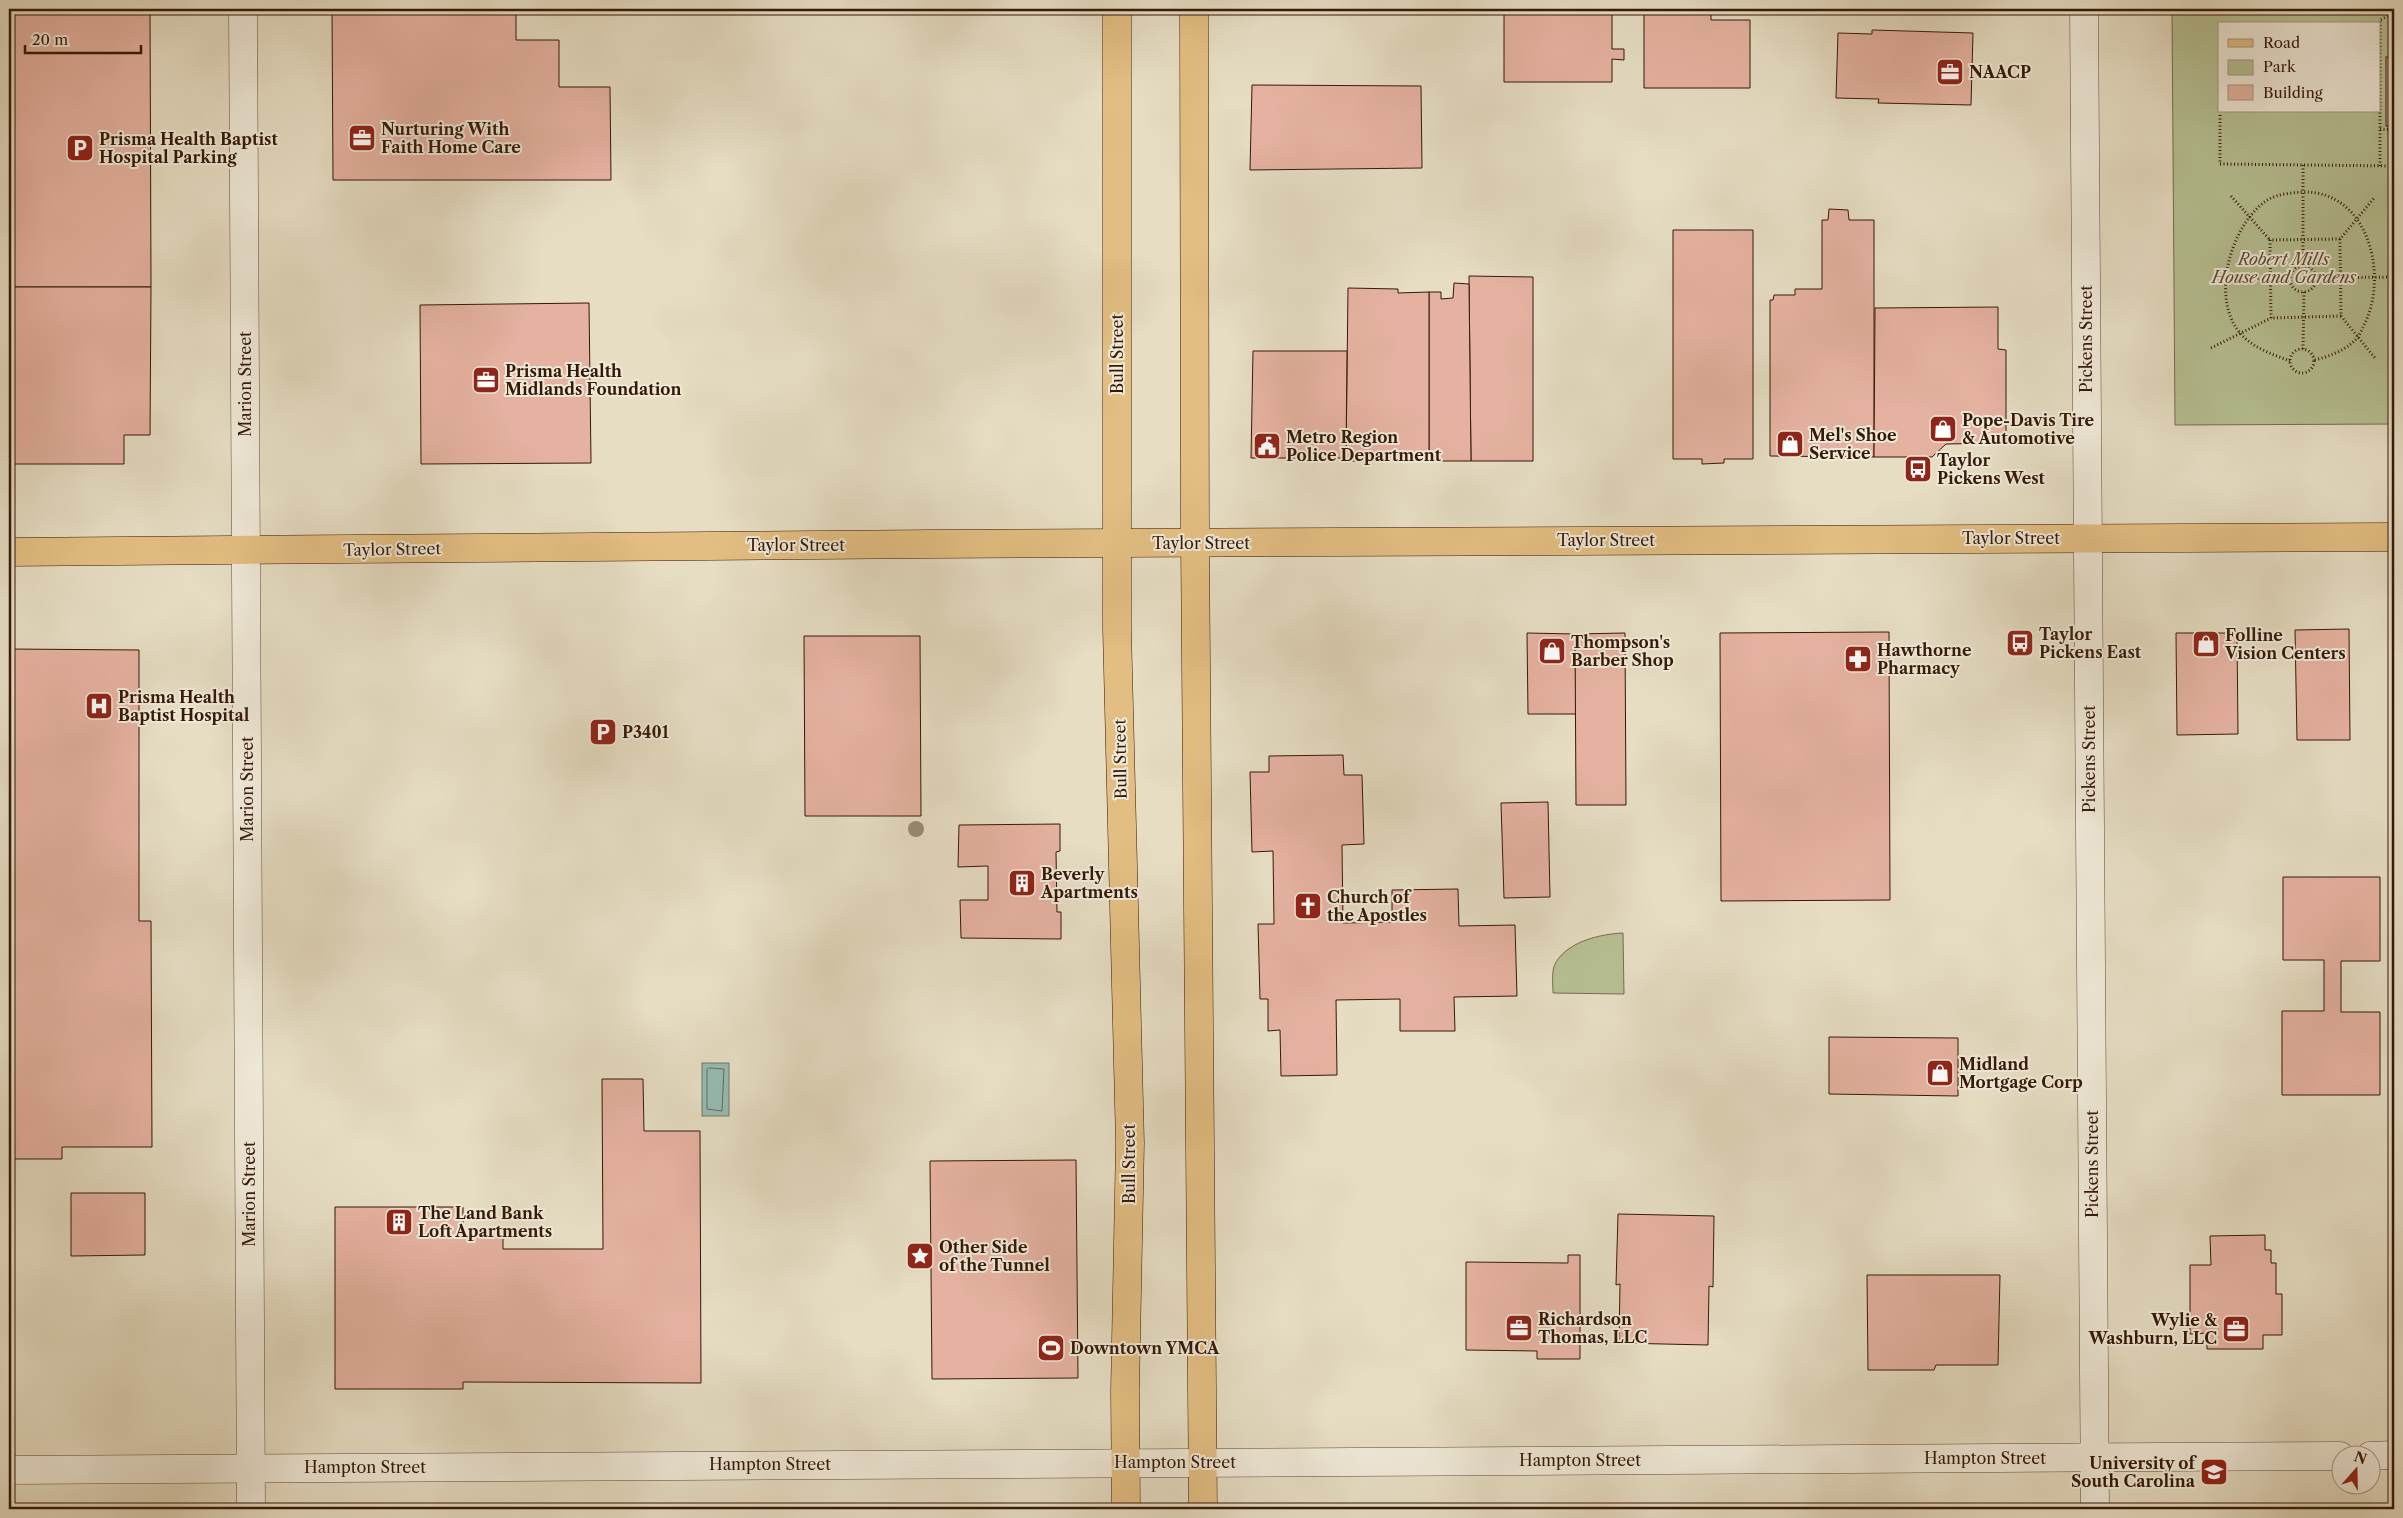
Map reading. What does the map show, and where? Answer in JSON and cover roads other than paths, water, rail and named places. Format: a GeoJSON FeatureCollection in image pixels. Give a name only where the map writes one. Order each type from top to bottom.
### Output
{"type":"FeatureCollection","features":[{"type":"Feature","properties":{"kind":"main road","name":"Bull Street"},"geometry":{"type":"LineString","coordinates":[[1118,9],[1116,543],[1130,1143],[1124,1391],[1126,1509]]}},
{"type":"Feature","properties":{"kind":"main road"},"geometry":{"type":"LineString","coordinates":[[1194,9],[1195,543],[1203,1509]]}},
{"type":"Feature","properties":{"kind":"main road","name":"Taylor Street"},"geometry":{"type":"LineString","coordinates":[[9,552],[1116,543],[2394,537]]}},
{"type":"Feature","properties":{"kind":"street","name":"Marion Street"},"geometry":{"type":"LineString","coordinates":[[243,9],[251,1509]]}},
{"type":"Feature","properties":{"kind":"street","name":"Pickens Street"},"geometry":{"type":"LineString","coordinates":[[2084,9],[2094,1509]]}},
{"type":"Feature","properties":{"kind":"street","name":"Hampton Street"},"geometry":{"type":"LineString","coordinates":[[9,1470],[251,1467],[2330,1456]]}},
{"type":"Feature","properties":{"kind":"street"},"geometry":{"type":"LineString","coordinates":[[2380,1456],[2394,1456]]}},
{"type":"Feature","properties":{"kind":"water"},"geometry":{"type":"Polygon","coordinates":[[[702,1063],[729,1063],[729,1116],[702,1116],[702,1063]]]}},
{"type":"Feature","properties":{"kind":"place","name":"NAACP"},"geometry":{"type":"Point","coordinates":[1950,72]}},
{"type":"Feature","properties":{"kind":"place","name":"Nurturing With Faith Home Care"},"geometry":{"type":"Point","coordinates":[362,138]}},
{"type":"Feature","properties":{"kind":"place","name":"Prisma Health Baptist Hospital Parking"},"geometry":{"type":"Point","coordinates":[80,148]}},
{"type":"Feature","properties":{"kind":"place","name":"Prisma Health Midlands Foundation"},"geometry":{"type":"Point","coordinates":[486,380]}},
{"type":"Feature","properties":{"kind":"place","name":"Pope-Davis Tire & Automotive"},"geometry":{"type":"Point","coordinates":[1943,429]}},
{"type":"Feature","properties":{"kind":"place","name":"Mel's Shoe Service"},"geometry":{"type":"Point","coordinates":[1790,444]}},
{"type":"Feature","properties":{"kind":"place","name":"Metro Region Police Department"},"geometry":{"type":"Point","coordinates":[1267,446]}},
{"type":"Feature","properties":{"kind":"place","name":"Taylor Pickens West"},"geometry":{"type":"Point","coordinates":[1918,469]}},
{"type":"Feature","properties":{"kind":"place","name":"Taylor Pickens East"},"geometry":{"type":"Point","coordinates":[2020,643]}},
{"type":"Feature","properties":{"kind":"place","name":"Folline Vision Centers"},"geometry":{"type":"Point","coordinates":[2206,644]}},
{"type":"Feature","properties":{"kind":"place","name":"Thompson's Barber Shop"},"geometry":{"type":"Point","coordinates":[1552,651]}},
{"type":"Feature","properties":{"kind":"place","name":"Hawthorne Pharmacy"},"geometry":{"type":"Point","coordinates":[1858,659]}},
{"type":"Feature","properties":{"kind":"place","name":"Prisma Health Baptist Hospital"},"geometry":{"type":"Point","coordinates":[99,706]}},
{"type":"Feature","properties":{"kind":"place","name":"P3401"},"geometry":{"type":"Point","coordinates":[603,732]}},
{"type":"Feature","properties":{"kind":"place","name":"Beverly Apartments"},"geometry":{"type":"Point","coordinates":[1022,883]}},
{"type":"Feature","properties":{"kind":"place","name":"Church of the Apostles"},"geometry":{"type":"Point","coordinates":[1308,906]}},
{"type":"Feature","properties":{"kind":"place","name":"Midland Mortgage Corp"},"geometry":{"type":"Point","coordinates":[1940,1073]}},
{"type":"Feature","properties":{"kind":"place","name":"The Land Bank Loft Apartments"},"geometry":{"type":"Point","coordinates":[399,1222]}},
{"type":"Feature","properties":{"kind":"place","name":"Other Side of the Tunnel"},"geometry":{"type":"Point","coordinates":[920,1256]}},
{"type":"Feature","properties":{"kind":"place","name":"Richardson Thomas, LLC"},"geometry":{"type":"Point","coordinates":[1519,1328]}},
{"type":"Feature","properties":{"kind":"place","name":"Wylie & Washburn, LLC"},"geometry":{"type":"Point","coordinates":[2236,1329]}},
{"type":"Feature","properties":{"kind":"place","name":"Downtown YMCA"},"geometry":{"type":"Point","coordinates":[1051,1348]}},
{"type":"Feature","properties":{"kind":"place","name":"University of South Carolina"},"geometry":{"type":"Point","coordinates":[2214,1472]}},
{"type":"Feature","properties":{"kind":"park label","name":"Robert Mills House and Gardens"},"geometry":{"type":"Point","coordinates":[2284,268]}}]}
